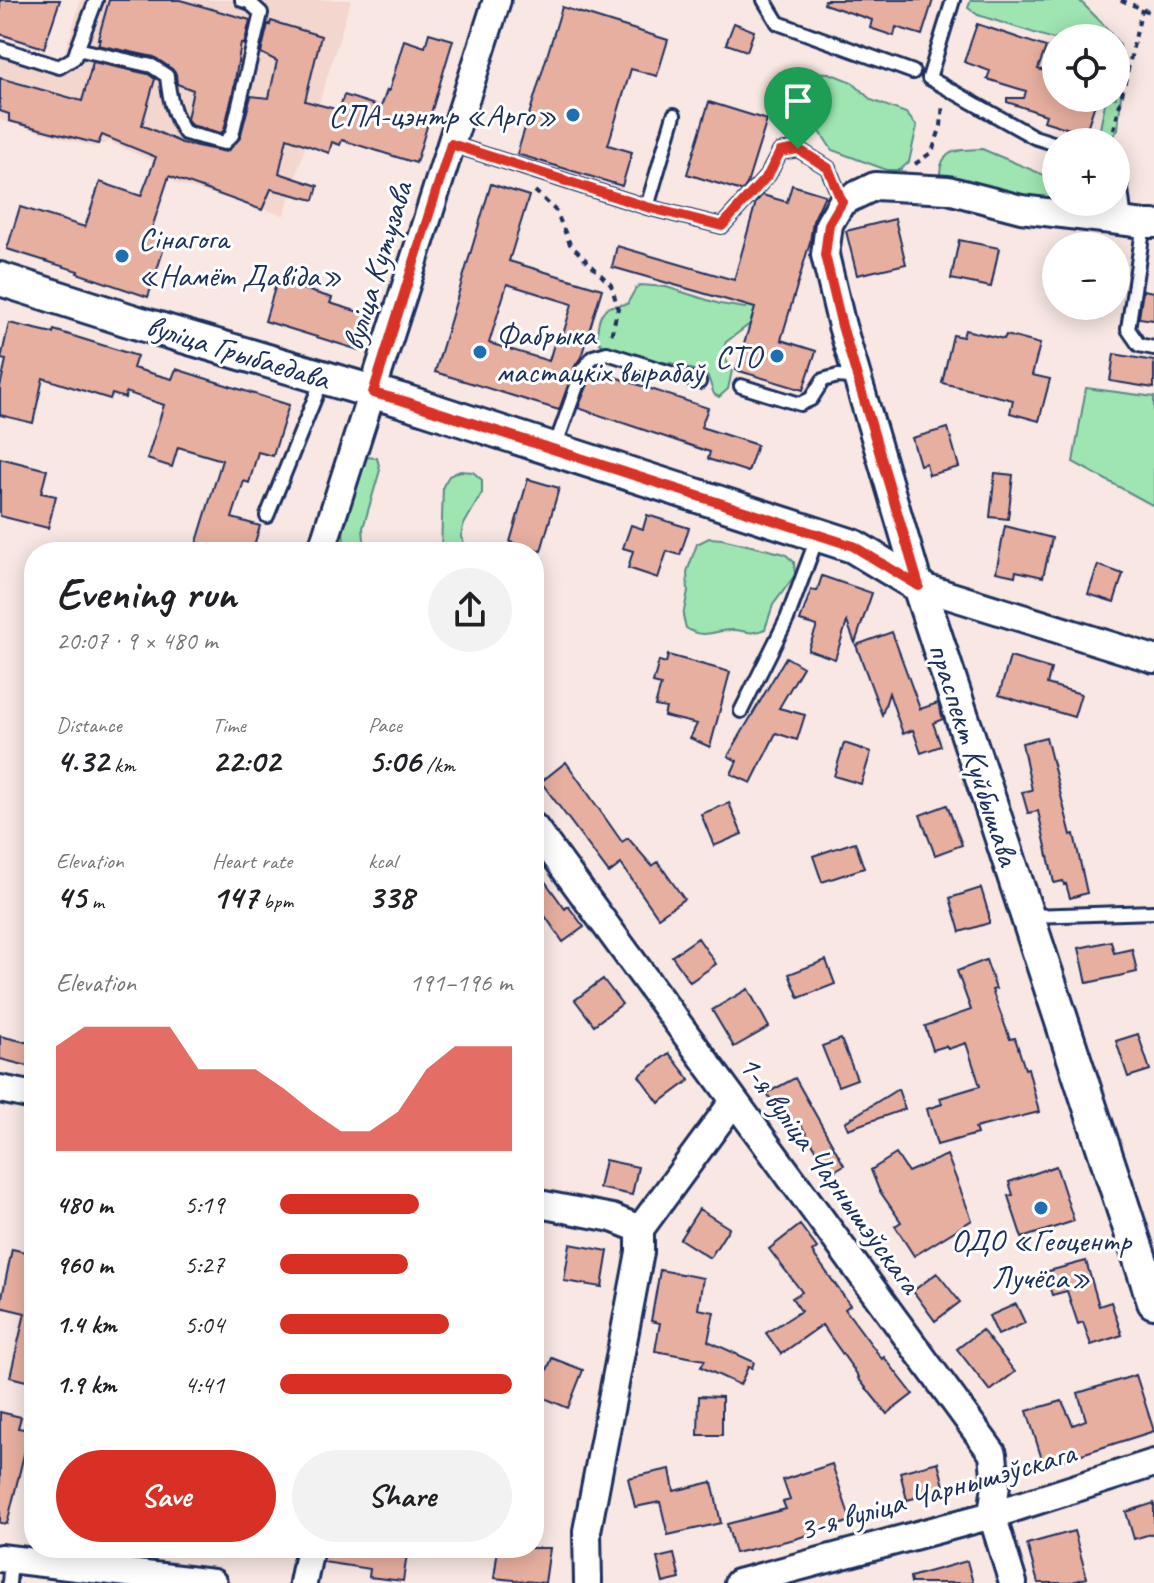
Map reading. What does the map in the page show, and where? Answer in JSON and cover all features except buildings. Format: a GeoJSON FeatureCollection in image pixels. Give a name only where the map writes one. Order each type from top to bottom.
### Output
{"type":"FeatureCollection","features":[{"type":"Feature","properties":{"kind":"street","name":"вуліца Кутузава"},"geometry":{"type":"LineString","coordinates":[[328,542],[497,0]]}},
{"type":"Feature","properties":{"kind":"street"},"geometry":{"type":"LineString","coordinates":[[842,202],[875,186],[948,190],[1021,209],[1141,223]]}},
{"type":"Feature","properties":{"kind":"street","name":"праспект Куйбышава"},"geometry":{"type":"LineString","coordinates":[[842,202],[829,224],[825,255],[842,326],[919,586],[1154,1302]]}},
{"type":"Feature","properties":{"kind":"street","name":"вуліца Грыбаедава"},"geometry":{"type":"LineString","coordinates":[[0,279],[373,393],[853,546],[919,586],[1154,659]]}},
{"type":"Feature","properties":{"kind":"street","name":"1-я вуліца Чарнышэўскага"},"geometry":{"type":"LineString","coordinates":[[544,841],[993,1454],[996,1485],[992,1515],[1013,1583]]}},
{"type":"Feature","properties":{"kind":"street"},"geometry":{"type":"LineString","coordinates":[[0,1089],[24,1094]]}},
{"type":"Feature","properties":{"kind":"street"},"geometry":{"type":"LineString","coordinates":[[588,1583],[587,1531],[640,1252],[640,1229],[734,1101]]}},
{"type":"Feature","properties":{"kind":"street"},"geometry":{"type":"LineString","coordinates":[[544,1205],[612,1218],[640,1229]]}},
{"type":"Feature","properties":{"kind":"street","name":"3-я вуліца Чарнышэўскага"},"geometry":{"type":"LineString","coordinates":[[738,1583],[992,1515],[1154,1463]]}},
{"type":"Feature","properties":{"kind":"street"},"geometry":{"type":"LineString","coordinates":[[303,1583],[308,1558]]}},
{"type":"Feature","properties":{"kind":"street"},"geometry":{"type":"LineString","coordinates":[[18,1562],[213,1583]]}},
{"type":"Feature","properties":{"kind":"lane"},"geometry":{"type":"LineString","coordinates":[[0,48],[59,67],[74,58],[96,0]]}},
{"type":"Feature","properties":{"kind":"lane"},"geometry":{"type":"LineString","coordinates":[[77,49],[152,66],[167,76],[175,119],[185,133],[224,143],[232,135],[261,13],[242,0]]}},
{"type":"Feature","properties":{"kind":"lane"},"geometry":{"type":"LineString","coordinates":[[764,0],[778,23],[913,72]]}},
{"type":"Feature","properties":{"kind":"lane"},"geometry":{"type":"LineString","coordinates":[[953,0],[929,78],[1042,140]]}},
{"type":"Feature","properties":{"kind":"lane"},"geometry":{"type":"LineString","coordinates":[[647,207],[674,115]]}},
{"type":"Feature","properties":{"kind":"lane"},"geometry":{"type":"LineString","coordinates":[[451,144],[647,207],[722,226],[768,175],[780,152],[798,149],[828,168],[842,202]]}},
{"type":"Feature","properties":{"kind":"lane"},"geometry":{"type":"LineString","coordinates":[[1130,201],[1141,223],[1128,329],[1139,345],[1154,348]]}},
{"type":"Feature","properties":{"kind":"lane"},"geometry":{"type":"LineString","coordinates":[[554,450],[583,369],[593,357],[607,353],[699,382]]}},
{"type":"Feature","properties":{"kind":"lane"},"geometry":{"type":"LineString","coordinates":[[741,386],[800,404],[811,399],[823,380],[838,376],[857,378]]}},
{"type":"Feature","properties":{"kind":"lane"},"geometry":{"type":"LineString","coordinates":[[267,516],[323,378]]}},
{"type":"Feature","properties":{"kind":"lane"},"geometry":{"type":"LineString","coordinates":[[741,711],[787,619],[818,535]]}},
{"type":"Feature","properties":{"kind":"lane"},"geometry":{"type":"LineString","coordinates":[[1028,916],[1154,912]]}},
{"type":"Feature","properties":{"kind":"path"},"geometry":{"type":"LineString","coordinates":[[1121,0],[1154,14]]}},
{"type":"Feature","properties":{"kind":"path"},"geometry":{"type":"LineString","coordinates":[[1114,128],[1142,9]]}},
{"type":"Feature","properties":{"kind":"path"},"geometry":{"type":"LineString","coordinates":[[875,186],[911,168],[932,152],[941,126],[944,87]]}},
{"type":"Feature","properties":{"kind":"path"},"geometry":{"type":"LineString","coordinates":[[533,189],[556,211],[570,244],[611,285],[618,308],[607,353]]}},
{"type":"Feature","properties":{"kind":"shaded area"},"geometry":{"type":"Polygon","coordinates":[[[81,0],[351,0],[284,215],[177,184],[155,162],[109,142],[93,147],[0,120],[0,44],[63,58],[81,0]]]}},
{"type":"Feature","properties":{"kind":"green space"},"geometry":{"type":"Polygon","coordinates":[[[971,0],[1079,0],[1103,24],[1042,24],[1042,36],[978,15],[968,8],[971,0]]]}},
{"type":"Feature","properties":{"kind":"green space"},"geometry":{"type":"Polygon","coordinates":[[[804,72],[829,73],[852,82],[871,100],[906,113],[917,126],[909,162],[900,170],[887,170],[832,150],[819,130],[808,124],[773,116],[764,109],[764,97],[780,78],[804,72]]]}},
{"type":"Feature","properties":{"kind":"green space"},"geometry":{"type":"Polygon","coordinates":[[[1103,112],[1120,112],[1118,128],[1100,128],[1103,112]]]}},
{"type":"Feature","properties":{"kind":"green space"},"geometry":{"type":"Polygon","coordinates":[[[982,149],[1042,174],[1042,201],[940,178],[943,161],[958,151],[982,149]]]}},
{"type":"Feature","properties":{"kind":"green space"},"geometry":{"type":"Polygon","coordinates":[[[784,245],[751,323],[726,342],[726,360],[732,371],[728,389],[719,397],[714,394],[708,377],[703,373],[675,364],[616,354],[597,340],[604,311],[611,306],[627,304],[641,285],[666,287],[720,304],[745,308],[784,245]]]}},
{"type":"Feature","properties":{"kind":"green space"},"geometry":{"type":"Polygon","coordinates":[[[1086,388],[1154,397],[1154,506],[1073,462],[1086,388]]]}},
{"type":"Feature","properties":{"kind":"green space"},"geometry":{"type":"Polygon","coordinates":[[[365,457],[377,458],[380,470],[363,528],[364,542],[344,542],[344,516],[350,491],[365,457]]]}},
{"type":"Feature","properties":{"kind":"green space"},"geometry":{"type":"Polygon","coordinates":[[[460,471],[473,472],[482,480],[482,493],[463,526],[461,537],[464,542],[441,542],[443,486],[449,476],[460,471]]]}},
{"type":"Feature","properties":{"kind":"green space"},"geometry":{"type":"Polygon","coordinates":[[[709,538],[785,554],[794,562],[795,575],[773,605],[765,629],[704,634],[686,628],[683,616],[688,591],[687,572],[697,544],[709,538]]]}},
{"type":"Feature","properties":{"kind":"place","name":"СПА-цэнтр «Арго»"},"geometry":{"type":"Point","coordinates":[573,115]}},
{"type":"Feature","properties":{"kind":"place","name":"Сінагога «Намёт Давіда»"},"geometry":{"type":"Point","coordinates":[122,256]}},
{"type":"Feature","properties":{"kind":"place","name":"Фабрыка мастацкіх вырабаў"},"geometry":{"type":"Point","coordinates":[480,352]}},
{"type":"Feature","properties":{"kind":"place","name":"СТО"},"geometry":{"type":"Point","coordinates":[777,356]}},
{"type":"Feature","properties":{"kind":"place","name":"ОДО «Геоцентр Лучёса»"},"geometry":{"type":"Point","coordinates":[1041,1208]}},
{"type":"Feature","properties":{"kind":"route"},"geometry":{"type":"LineString","coordinates":[[451,144],[647,207],[722,226],[768,175],[780,152],[798,149],[828,168],[842,202],[829,224],[825,255],[842,326],[919,586],[853,546],[373,393],[451,144]]}}]}
